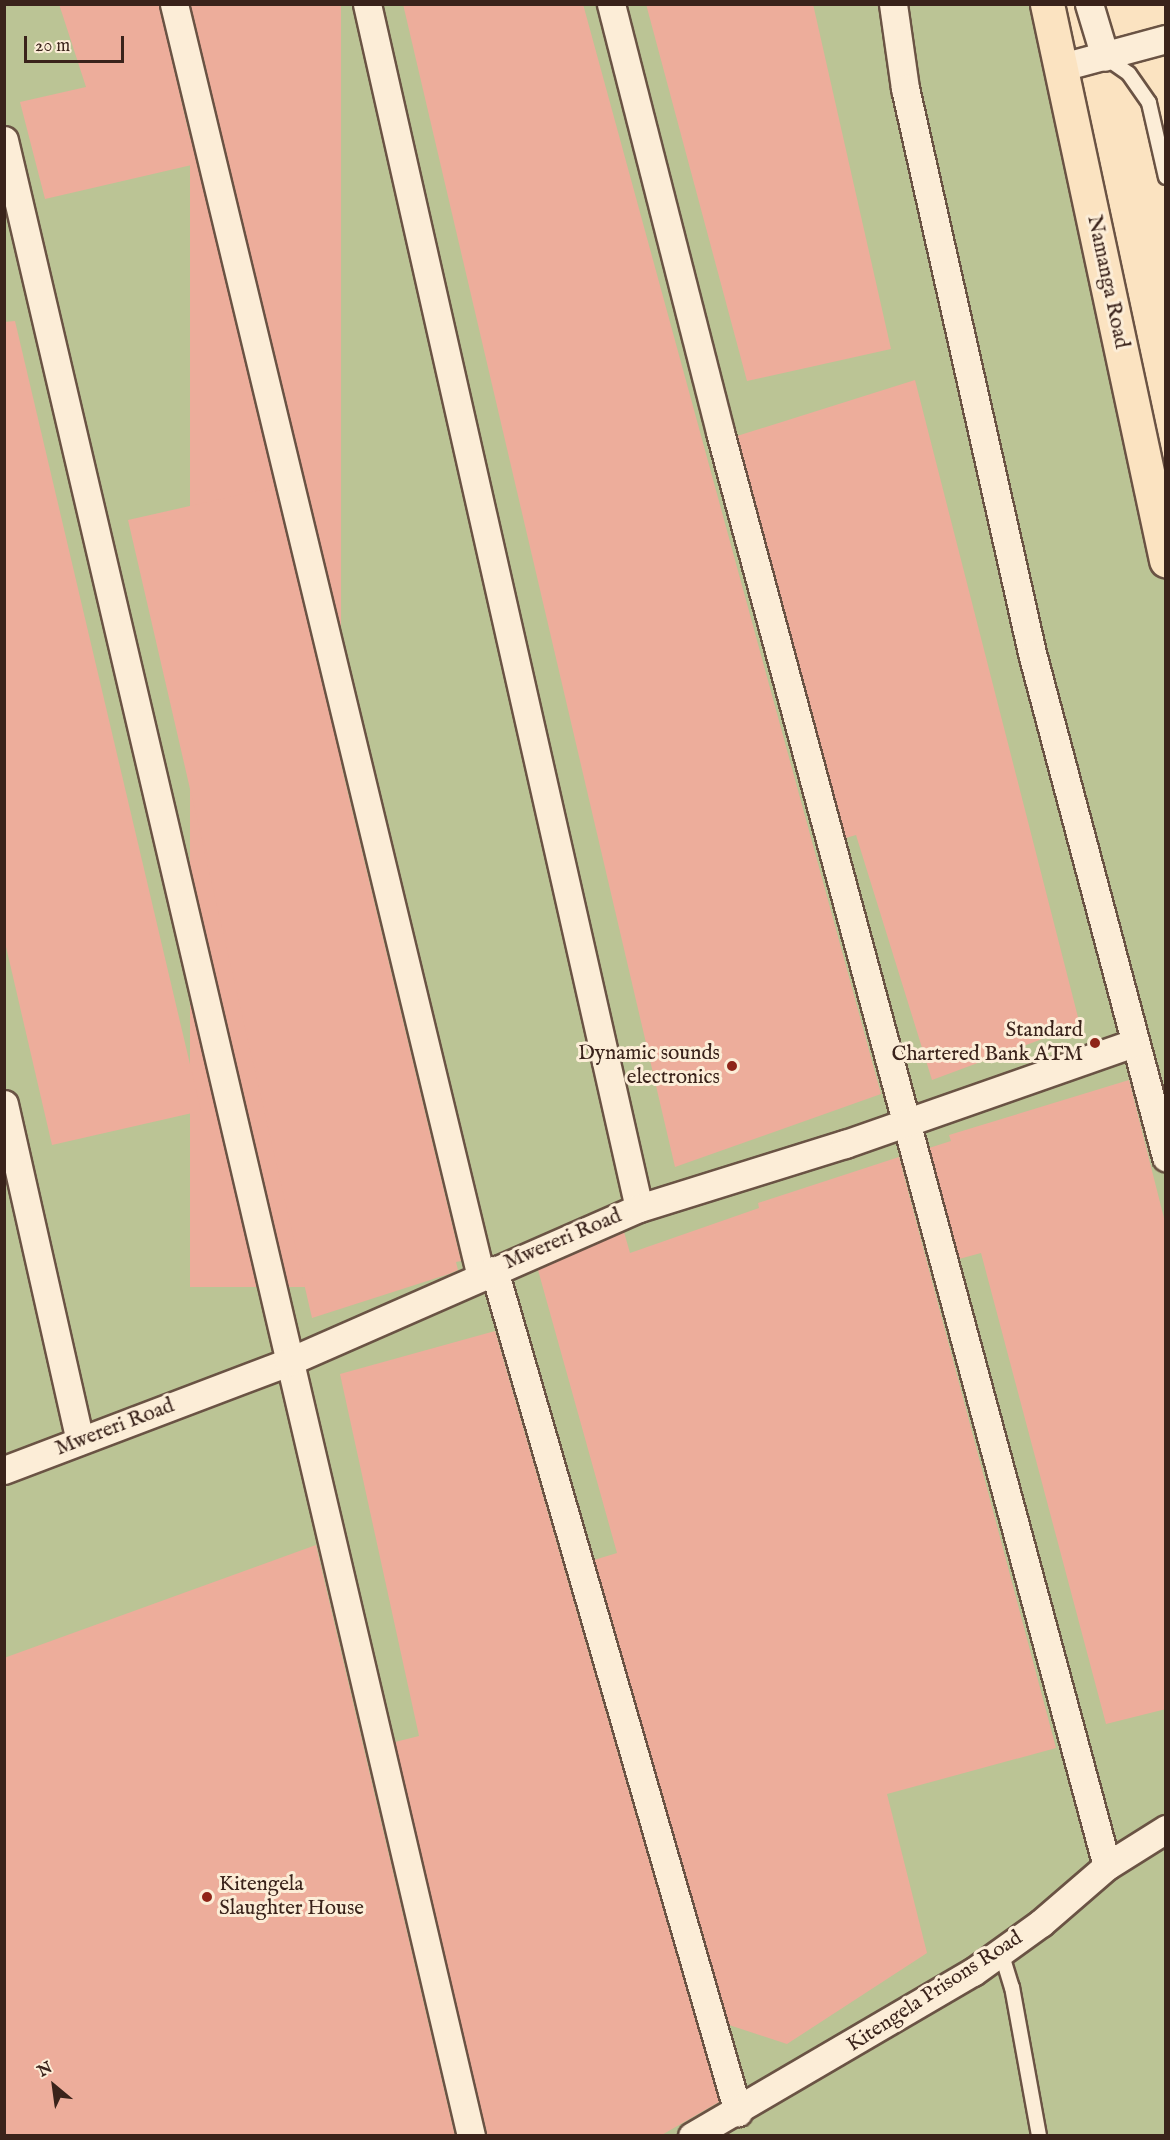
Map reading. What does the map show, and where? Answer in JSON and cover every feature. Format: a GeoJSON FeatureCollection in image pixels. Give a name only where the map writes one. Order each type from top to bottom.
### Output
{"type":"FeatureCollection","features":[{"type":"Feature","properties":{"kind":"highway","name":"Namanga Road"},"geometry":{"type":"LineString","coordinates":[[1047,4],[1166,560]]}},
{"type":"Feature","properties":{"kind":"street"},"geometry":{"type":"LineString","coordinates":[[174,4],[488,1274],[738,2112]]}},
{"type":"Feature","properties":{"kind":"street"},"geometry":{"type":"LineString","coordinates":[[367,4],[639,1208]]}},
{"type":"Feature","properties":{"kind":"street"},"geometry":{"type":"LineString","coordinates":[[611,4],[907,1124],[1107,1866]]}},
{"type":"Feature","properties":{"kind":"street"},"geometry":{"type":"LineString","coordinates":[[893,4],[905,88],[1032,653],[1166,1157]]}},
{"type":"Feature","properties":{"kind":"street"},"geometry":{"type":"LineString","coordinates":[[1089,4],[1105,57]]}},
{"type":"Feature","properties":{"kind":"street"},"geometry":{"type":"LineString","coordinates":[[1062,67],[1166,39]]}},
{"type":"Feature","properties":{"kind":"street"},"geometry":{"type":"LineString","coordinates":[[4,140],[288,1362],[471,2136]]}},
{"type":"Feature","properties":{"kind":"street","name":"Mwereri Road"},"geometry":{"type":"LineString","coordinates":[[4,1470],[288,1362],[639,1208],[907,1124],[1134,1043]]}},
{"type":"Feature","properties":{"kind":"street"},"geometry":{"type":"LineString","coordinates":[[4,1104],[80,1441]]}},
{"type":"Feature","properties":{"kind":"street","name":"Kitengela Prisons Road"},"geometry":{"type":"LineString","coordinates":[[697,2134],[738,2112],[1001,1952],[1107,1866],[1166,1828]]}},
{"type":"Feature","properties":{"kind":"lane"},"geometry":{"type":"LineString","coordinates":[[1105,57],[1130,74],[1149,103],[1166,177]]}},
{"type":"Feature","properties":{"kind":"lane"},"geometry":{"type":"LineString","coordinates":[[1001,1952],[1012,1987],[1039,2136]]}},
{"type":"Feature","properties":{"kind":"green space"},"geometry":{"type":"Polygon","coordinates":[[[5,5],[1047,5],[1165,560],[1165,2135],[5,2136],[5,5]]]}},
{"type":"Feature","properties":{"kind":"building"},"geometry":{"type":"Polygon","coordinates":[[[59,4],[159,4],[196,164],[45,199],[20,102],[86,87],[59,4]]]}},
{"type":"Feature","properties":{"kind":"building"},"geometry":{"type":"Polygon","coordinates":[[[190,4],[341,4],[341,1287],[190,1287],[190,4]]]}},
{"type":"Feature","properties":{"kind":"building"},"geometry":{"type":"Polygon","coordinates":[[[403,4],[583,4],[881,1094],[675,1167],[403,4]]]}},
{"type":"Feature","properties":{"kind":"building"},"geometry":{"type":"Polygon","coordinates":[[[646,4],[813,4],[891,349],[747,381],[646,4]]]}},
{"type":"Feature","properties":{"kind":"building"},"geometry":{"type":"Polygon","coordinates":[[[15,321],[201,1111],[52,1145],[4,938],[4,322],[15,321]]]}},
{"type":"Feature","properties":{"kind":"building"},"geometry":{"type":"Polygon","coordinates":[[[915,380],[1080,1025],[932,1080],[856,835],[846,838],[737,436],[915,380]]]}},
{"type":"Feature","properties":{"kind":"building"},"geometry":{"type":"Polygon","coordinates":[[[274,487],[461,1261],[456,1262],[458,1270],[449,1274],[312,1318],[128,520],[274,487]]]}},
{"type":"Feature","properties":{"kind":"building"},"geometry":{"type":"Polygon","coordinates":[[[1129,1080],[1166,1226],[1166,1709],[1106,1724],[981,1253],[959,1259],[929,1148],[951,1141],[949,1135],[1129,1080]]]}},
{"type":"Feature","properties":{"kind":"building"},"geometry":{"type":"Polygon","coordinates":[[[899,1157],[1056,1748],[887,1794],[927,1953],[787,2044],[729,2025],[594,1560],[617,1553],[538,1270],[624,1232],[630,1253],[759,1208],[758,1203],[899,1157]]]}},
{"type":"Feature","properties":{"kind":"building"},"geometry":{"type":"Polygon","coordinates":[[[495,1331],[719,2102],[660,2136],[486,2136],[395,1742],[419,1736],[340,1374],[495,1331]]]}},
{"type":"Feature","properties":{"kind":"building","name":"Kitengela Slaughter House"},"geometry":{"type":"Polygon","coordinates":[[[316,1545],[455,2136],[4,2136],[4,1658],[316,1545]]]}},
{"type":"Feature","properties":{"kind":"place","name":"Standard Chartered Bank ATM"},"geometry":{"type":"Point","coordinates":[1095,1043]}},
{"type":"Feature","properties":{"kind":"place","name":"Dynamic sounds electronics"},"geometry":{"type":"Point","coordinates":[732,1066]}},
{"type":"Feature","properties":{"kind":"place","name":"Kitengela Slaughter House"},"geometry":{"type":"Point","coordinates":[207,1897]}}]}
